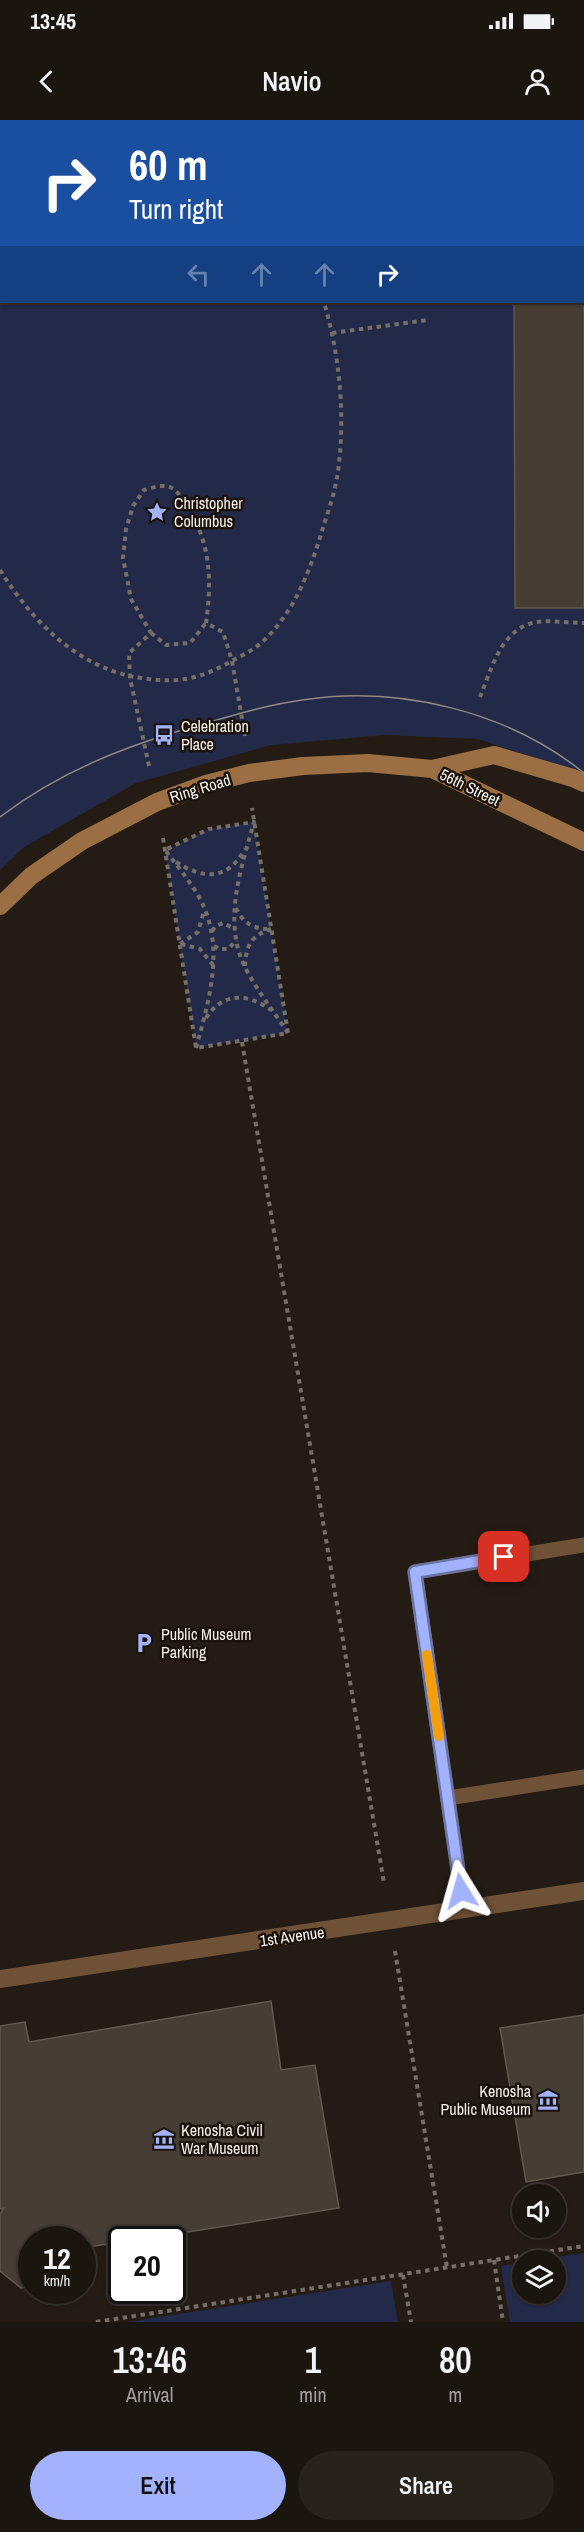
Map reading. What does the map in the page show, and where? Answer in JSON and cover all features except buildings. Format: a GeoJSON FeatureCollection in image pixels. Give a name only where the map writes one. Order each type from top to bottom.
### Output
{"type":"FeatureCollection","features":[{"type":"Feature","properties":{"kind":"street","name":"56th Street"},"geometry":{"type":"LineString","coordinates":[[432,769],[494,755],[584,783]]}},
{"type":"Feature","properties":{"kind":"street","name":"Ring Road"},"geometry":{"type":"LineString","coordinates":[[0,906],[31,876],[82,841],[157,802],[207,784],[249,773],[303,766],[368,763],[432,769]]}},
{"type":"Feature","properties":{"kind":"street","name":"56th Street"},"geometry":{"type":"LineString","coordinates":[[432,769],[584,842]]}},
{"type":"Feature","properties":{"kind":"street","name":"1st Avenue"},"geometry":{"type":"LineString","coordinates":[[0,1979],[584,1891]]}},
{"type":"Feature","properties":{"kind":"lane"},"geometry":{"type":"LineString","coordinates":[[464,1910],[415,1572],[584,1545]]}},
{"type":"Feature","properties":{"kind":"lane"},"geometry":{"type":"LineString","coordinates":[[448,1798],[584,1777]]}},
{"type":"Feature","properties":{"kind":"path"},"geometry":{"type":"LineString","coordinates":[[0,570],[33,615],[52,635],[77,654],[130,678],[168,682],[184,681],[232,661],[260,644],[292,603],[318,547],[332,499],[339,462],[340,393],[332,333],[324,303]]}},
{"type":"Feature","properties":{"kind":"path"},"geometry":{"type":"LineString","coordinates":[[332,333],[428,320]]}},
{"type":"Feature","properties":{"kind":"path"},"geometry":{"type":"LineString","coordinates":[[163,485],[177,490],[195,518],[208,552],[211,589],[207,623],[190,643],[166,645],[151,633],[131,599],[123,558],[126,529],[133,506],[144,490],[163,485]]}},
{"type":"Feature","properties":{"kind":"path"},"geometry":{"type":"LineString","coordinates":[[480,697],[499,651],[515,630],[537,622],[584,623]]}},
{"type":"Feature","properties":{"kind":"path"},"geometry":{"type":"LineString","coordinates":[[207,623],[223,632],[232,661],[245,736]]}},
{"type":"Feature","properties":{"kind":"path"},"geometry":{"type":"LineString","coordinates":[[149,766],[130,678],[129,653],[151,633]]}},
{"type":"Feature","properties":{"kind":"path"},"geometry":{"type":"LineString","coordinates":[[252,808],[288,1033]]}},
{"type":"Feature","properties":{"kind":"path"},"geometry":{"type":"LineString","coordinates":[[254,822],[238,877],[234,902],[237,939],[245,967],[288,1033]]}},
{"type":"Feature","properties":{"kind":"path"},"geometry":{"type":"LineString","coordinates":[[165,850],[209,830],[254,822]]}},
{"type":"Feature","properties":{"kind":"path"},"geometry":{"type":"LineString","coordinates":[[163,838],[196,1048]]}},
{"type":"Feature","properties":{"kind":"path"},"geometry":{"type":"LineString","coordinates":[[173,860],[198,873],[218,874],[232,867],[248,842]]}},
{"type":"Feature","properties":{"kind":"path"},"geometry":{"type":"LineString","coordinates":[[165,850],[191,884],[203,906],[214,945],[214,968],[196,1048]]}},
{"type":"Feature","properties":{"kind":"path"},"geometry":{"type":"LineString","coordinates":[[234,902],[245,922],[259,928],[271,929]]}},
{"type":"Feature","properties":{"kind":"path"},"geometry":{"type":"LineString","coordinates":[[180,944],[192,938],[200,929],[204,915],[203,906]]}},
{"type":"Feature","properties":{"kind":"path"},"geometry":{"type":"LineString","coordinates":[[211,932],[223,923],[236,929]]}},
{"type":"Feature","properties":{"kind":"path"},"geometry":{"type":"LineString","coordinates":[[245,967],[246,948],[250,942],[262,932],[271,929]]}},
{"type":"Feature","properties":{"kind":"path"},"geometry":{"type":"LineString","coordinates":[[214,945],[219,949],[228,949],[237,939]]}},
{"type":"Feature","properties":{"kind":"path"},"geometry":{"type":"LineString","coordinates":[[180,944],[202,951],[214,968]]}},
{"type":"Feature","properties":{"kind":"path"},"geometry":{"type":"LineString","coordinates":[[203,1023],[216,1005],[234,997],[254,999],[274,1012]]}},
{"type":"Feature","properties":{"kind":"path"},"geometry":{"type":"LineString","coordinates":[[196,1048],[288,1033]]}},
{"type":"Feature","properties":{"kind":"path"},"geometry":{"type":"LineString","coordinates":[[242,1042],[384,1883]]}},
{"type":"Feature","properties":{"kind":"path"},"geometry":{"type":"LineString","coordinates":[[395,1951],[447,2268]]}},
{"type":"Feature","properties":{"kind":"path"},"geometry":{"type":"LineString","coordinates":[[96,2322],[584,2246]]}},
{"type":"Feature","properties":{"kind":"path"},"geometry":{"type":"LineString","coordinates":[[494,2260],[503,2322]]}},
{"type":"Feature","properties":{"kind":"path"},"geometry":{"type":"LineString","coordinates":[[403,2275],[411,2322]]}},
{"type":"Feature","properties":{"kind":"shaded area"},"geometry":{"type":"Polygon","coordinates":[[[0,303],[584,303],[584,774],[478,739],[385,735],[271,745],[136,783],[24,847],[0,870],[0,303]]]}},
{"type":"Feature","properties":{"kind":"shaded area"},"geometry":{"type":"Polygon","coordinates":[[[254,822],[288,1033],[196,1048],[165,850],[209,829],[254,822]]]}},
{"type":"Feature","properties":{"kind":"shaded area"},"geometry":{"type":"Polygon","coordinates":[[[584,2253],[584,2322],[510,2322],[501,2266],[512,2264],[512,2304],[566,2304],[566,2256],[584,2253]]]}},
{"type":"Feature","properties":{"kind":"shaded area"},"geometry":{"type":"Polygon","coordinates":[[[391,2281],[398,2322],[127,2322],[391,2281]]]}},
{"type":"Feature","properties":{"kind":"tram line"},"geometry":{"type":"LineString","coordinates":[[0,817],[22,801],[69,774],[144,742],[262,708],[339,696],[376,696],[414,700],[487,719],[521,733],[554,751],[584,773]]}},
{"type":"Feature","properties":{"kind":"slow traffic"},"geometry":{"type":"LineString","coordinates":[[427,1655],[439,1736]]}},
{"type":"Feature","properties":{"kind":"place","name":"Christopher Columbus"},"geometry":{"type":"Point","coordinates":[157,512]}},
{"type":"Feature","properties":{"kind":"place","name":"Celebration Place"},"geometry":{"type":"Point","coordinates":[164,735]}},
{"type":"Feature","properties":{"kind":"place","name":"Public Museum Parking"},"geometry":{"type":"Point","coordinates":[144,1643]}},
{"type":"Feature","properties":{"kind":"place","name":"Kenosha Public Museum"},"geometry":{"type":"Point","coordinates":[548,2100]}},
{"type":"Feature","properties":{"kind":"place","name":"Kenosha Civil War Museum"},"geometry":{"type":"Point","coordinates":[164,2139]}},
{"type":"Feature","properties":{"kind":"route"},"geometry":{"type":"LineString","coordinates":[[461,1891],[415,1572],[504,1557]]}}]}
